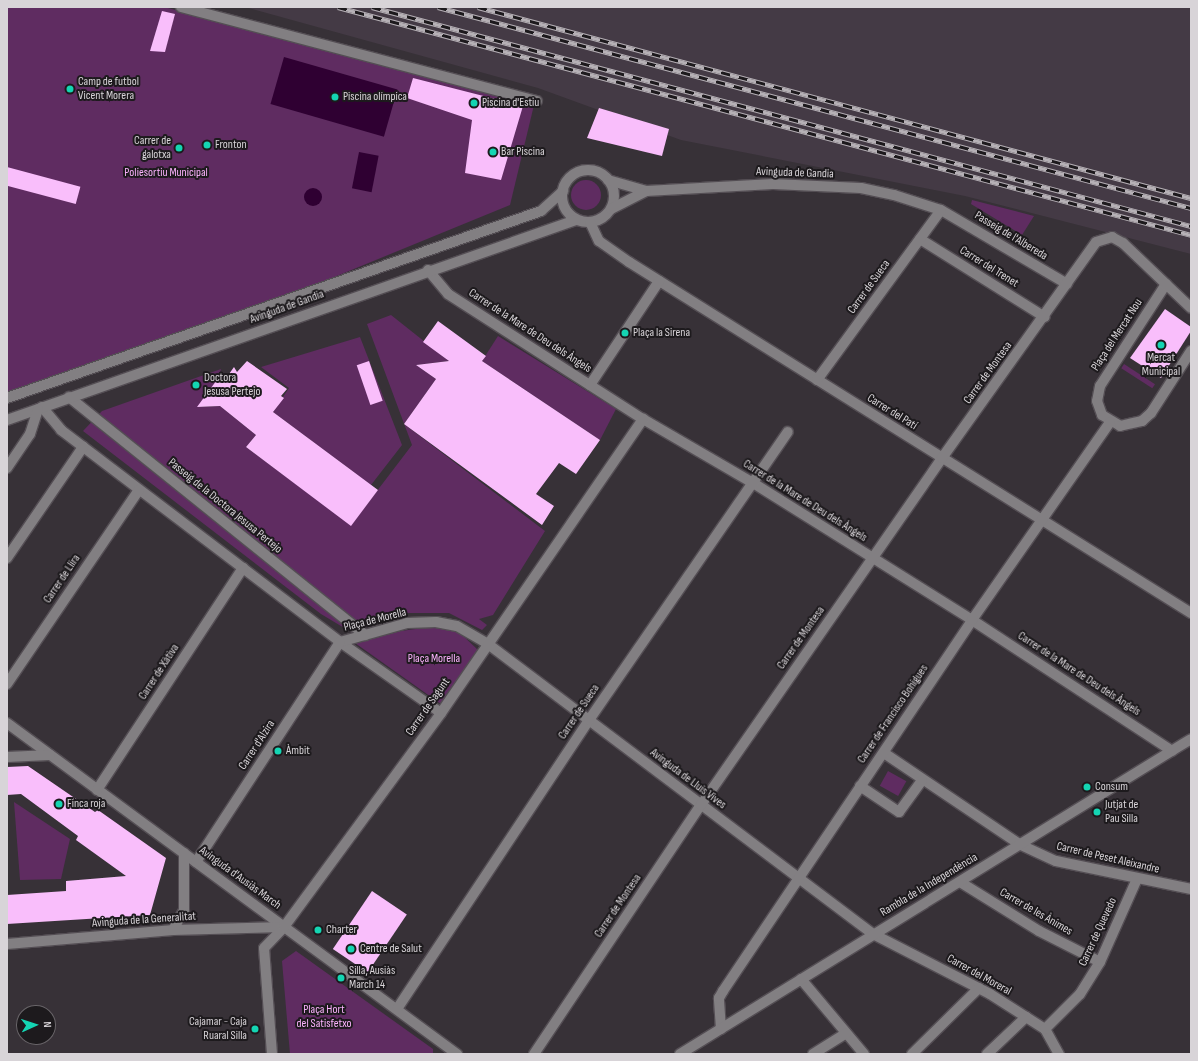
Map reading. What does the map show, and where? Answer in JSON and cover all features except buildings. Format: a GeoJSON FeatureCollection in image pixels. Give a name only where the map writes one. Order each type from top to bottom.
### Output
{"type":"FeatureCollection","features":[{"type":"Feature","properties":{"kind":"street"},"geometry":{"type":"LineString","coordinates":[[181,7],[538,101]]}},
{"type":"Feature","properties":{"kind":"street"},"geometry":{"type":"LineString","coordinates":[[581,171],[592,171],[608,180],[614,195],[611,209],[605,216],[590,222],[576,220],[564,206],[563,191],[570,177],[581,171]]}},
{"type":"Feature","properties":{"kind":"street","name":"Avinguda de Gandia"},"geometry":{"type":"LineString","coordinates":[[608,180],[646,191],[732,185],[861,188],[941,210]]}},
{"type":"Feature","properties":{"kind":"street","name":"Avinguda de Gandia"},"geometry":{"type":"LineString","coordinates":[[7,398],[541,210],[563,191]]}},
{"type":"Feature","properties":{"kind":"street","name":"Avinguda de Gandia"},"geometry":{"type":"LineString","coordinates":[[611,209],[646,191]]}},
{"type":"Feature","properties":{"kind":"street","name":"Carrer de Sueca"},"geometry":{"type":"LineString","coordinates":[[817,380],[941,210]]}},
{"type":"Feature","properties":{"kind":"street","name":"Passeig de l'Albereda"},"geometry":{"type":"LineString","coordinates":[[941,210],[1067,284]]}},
{"type":"Feature","properties":{"kind":"street","name":"Avinguda de Gandia"},"geometry":{"type":"LineString","coordinates":[[7,420],[428,270],[576,220]]}},
{"type":"Feature","properties":{"kind":"street","name":"Carrer del Patí"},"geometry":{"type":"LineString","coordinates":[[590,222],[599,241],[659,281],[1191,613]]}},
{"type":"Feature","properties":{"kind":"street","name":"Carrer de Montesa"},"geometry":{"type":"LineString","coordinates":[[534,1054],[701,806],[942,458],[1045,317],[1096,242],[1112,237],[1123,243],[1166,284]]}},
{"type":"Feature","properties":{"kind":"street","name":"Carrer del Trenet"},"geometry":{"type":"LineString","coordinates":[[920,239],[1045,317]]}},
{"type":"Feature","properties":{"kind":"street","name":"Carrer de la Mare de Deu dels Àngels"},"geometry":{"type":"LineString","coordinates":[[428,270],[448,294],[644,419],[753,483],[872,559],[972,620],[1172,751]]}},
{"type":"Feature","properties":{"kind":"street"},"geometry":{"type":"LineString","coordinates":[[590,385],[659,281]]}},
{"type":"Feature","properties":{"kind":"street"},"geometry":{"type":"LineString","coordinates":[[1166,284],[1191,308]]}},
{"type":"Feature","properties":{"kind":"street","name":"Plaça del Mercat Nou"},"geometry":{"type":"LineString","coordinates":[[1110,422],[1102,415],[1097,401],[1100,386],[1166,284]]}},
{"type":"Feature","properties":{"kind":"street"},"geometry":{"type":"LineString","coordinates":[[1110,422],[1120,426],[1142,421],[1151,413],[1191,351]]}},
{"type":"Feature","properties":{"kind":"street","name":"Passeig de la Doctora Jesusa Pertejo"},"geometry":{"type":"LineString","coordinates":[[69,397],[365,635]]}},
{"type":"Feature","properties":{"kind":"street"},"geometry":{"type":"LineString","coordinates":[[7,468],[30,434],[40,408],[61,430],[340,642]]}},
{"type":"Feature","properties":{"kind":"street","name":"Carrer de Sagunt"},"geometry":{"type":"LineString","coordinates":[[272,1054],[264,948],[284,927],[441,712],[644,419]]}},
{"type":"Feature","properties":{"kind":"street","name":"Carrer de Francisco Bohigues"},"geometry":{"type":"LineString","coordinates":[[721,1029],[719,998],[797,877],[884,753],[972,620],[1110,422]]}},
{"type":"Feature","properties":{"kind":"street","name":"Carrer de Sueca"},"geometry":{"type":"LineString","coordinates":[[396,1009],[589,720],[788,432]]}},
{"type":"Feature","properties":{"kind":"street"},"geometry":{"type":"LineString","coordinates":[[7,558],[83,447]]}},
{"type":"Feature","properties":{"kind":"street","name":"Carrer de Llíra"},"geometry":{"type":"LineString","coordinates":[[7,684],[139,490]]}},
{"type":"Feature","properties":{"kind":"street","name":"Carrer de Xàtiva"},"geometry":{"type":"LineString","coordinates":[[97,790],[242,568]]}},
{"type":"Feature","properties":{"kind":"street","name":"Plaça de Morella"},"geometry":{"type":"LineString","coordinates":[[340,642],[407,623],[436,622],[457,626],[488,644]]}},
{"type":"Feature","properties":{"kind":"street","name":"Plaça de Morella"},"geometry":{"type":"LineString","coordinates":[[340,642],[441,712]]}},
{"type":"Feature","properties":{"kind":"street","name":"Carrer d'Alzira"},"geometry":{"type":"LineString","coordinates":[[196,862],[340,642]]}},
{"type":"Feature","properties":{"kind":"street","name":"Avinguda de Lluís Vives"},"geometry":{"type":"LineString","coordinates":[[488,644],[701,806],[873,934]]}},
{"type":"Feature","properties":{"kind":"street","name":"Avinguda d'Ausiàs March"},"geometry":{"type":"LineString","coordinates":[[7,723],[455,1053]]}},
{"type":"Feature","properties":{"kind":"street","name":"Rambla de la Independència"},"geometry":{"type":"LineString","coordinates":[[680,1054],[873,934],[1022,845],[1191,739]]}},
{"type":"Feature","properties":{"kind":"street","name":"Carrer de Peset Aleixandre"},"geometry":{"type":"LineString","coordinates":[[884,753],[922,780],[1022,845],[1056,861],[1137,879],[1191,888]]}},
{"type":"Feature","properties":{"kind":"street"},"geometry":{"type":"LineString","coordinates":[[7,757],[50,755]]}},
{"type":"Feature","properties":{"kind":"street"},"geometry":{"type":"LineString","coordinates":[[860,786],[899,812],[922,780]]}},
{"type":"Feature","properties":{"kind":"street"},"geometry":{"type":"LineString","coordinates":[[173,930],[184,910],[184,853]]}},
{"type":"Feature","properties":{"kind":"street","name":"Carrer de Quevedo"},"geometry":{"type":"LineString","coordinates":[[1045,1029],[1080,994],[1100,962],[1137,879]]}},
{"type":"Feature","properties":{"kind":"street","name":"Carrer de les Ànimes"},"geometry":{"type":"LineString","coordinates":[[960,882],[1039,931],[1100,962]]}},
{"type":"Feature","properties":{"kind":"street","name":"Avinguda de la Generalitat"},"geometry":{"type":"LineString","coordinates":[[7,944],[173,930],[284,927]]}},
{"type":"Feature","properties":{"kind":"street","name":"Carrer del Moreral"},"geometry":{"type":"LineString","coordinates":[[873,934],[979,988],[1045,1029],[1059,1054]]}},
{"type":"Feature","properties":{"kind":"street"},"geometry":{"type":"LineString","coordinates":[[801,978],[864,1054]]}},
{"type":"Feature","properties":{"kind":"street"},"geometry":{"type":"LineString","coordinates":[[912,1054],[979,988]]}},
{"type":"Feature","properties":{"kind":"street"},"geometry":{"type":"LineString","coordinates":[[988,1054],[1026,1017]]}},
{"type":"Feature","properties":{"kind":"street"},"geometry":{"type":"LineString","coordinates":[[813,1054],[846,1033]]}},
{"type":"Feature","properties":{"kind":"shaded area"},"geometry":{"type":"Polygon","coordinates":[[[245,7],[1191,7],[1191,254],[965,196],[681,140],[538,88],[245,7]]]}},
{"type":"Feature","properties":{"kind":"shaded area","name":"Piscina olímpica"},"geometry":{"type":"Polygon","coordinates":[[[284,57],[397,90],[384,137],[270,104],[284,57]]]}},
{"type":"Feature","properties":{"kind":"shaded area"},"geometry":{"type":"Polygon","coordinates":[[[359,152],[379,156],[372,192],[352,188],[359,152]]]}},
{"type":"Feature","properties":{"kind":"shaded area"},"geometry":{"type":"Polygon","coordinates":[[[309,188],[317,188],[322,193],[320,204],[317,206],[309,206],[304,201],[304,193],[309,188]]]}},
{"type":"Feature","properties":{"kind":"green space","name":"Poliesortiu Municipal"},"geometry":{"type":"Polygon","coordinates":[[[7,7],[164,7],[534,105],[510,205],[222,323],[7,398],[7,7]]]}},
{"type":"Feature","properties":{"kind":"green space"},"geometry":{"type":"Polygon","coordinates":[[[586,180],[597,184],[601,195],[597,206],[586,210],[575,206],[571,195],[575,184],[586,180]]]}},
{"type":"Feature","properties":{"kind":"green space"},"geometry":{"type":"Polygon","coordinates":[[[972,200],[1034,216],[1022,235],[971,204],[972,200]]]}},
{"type":"Feature","properties":{"kind":"green space"},"geometry":{"type":"Polygon","coordinates":[[[391,315],[449,361],[416,365],[436,379],[404,424],[367,324],[391,315]]]}},
{"type":"Feature","properties":{"kind":"green space"},"geometry":{"type":"Polygon","coordinates":[[[498,336],[616,409],[600,440],[482,361],[498,336]]]}},
{"type":"Feature","properties":{"kind":"green space"},"geometry":{"type":"Polygon","coordinates":[[[360,337],[402,445],[371,485],[273,412],[289,388],[261,367],[360,337]]]}},
{"type":"Feature","properties":{"kind":"green space"},"geometry":{"type":"Polygon","coordinates":[[[1124,364],[1155,384],[1152,388],[1121,368],[1124,364]]]}},
{"type":"Feature","properties":{"kind":"green space"},"geometry":{"type":"Polygon","coordinates":[[[221,369],[219,377],[198,407],[220,406],[256,435],[246,447],[351,525],[412,445],[404,424],[545,531],[493,615],[479,619],[487,625],[482,630],[449,613],[394,613],[346,629],[321,614],[83,431],[102,411],[221,369]]]}},
{"type":"Feature","properties":{"kind":"green space","name":"Plaça Morella"},"geometry":{"type":"Polygon","coordinates":[[[437,626],[458,631],[479,651],[441,704],[355,643],[401,631],[437,626]]]}},
{"type":"Feature","properties":{"kind":"green space"},"geometry":{"type":"Polygon","coordinates":[[[888,771],[906,781],[898,796],[880,786],[888,771]]]}},
{"type":"Feature","properties":{"kind":"green space"},"geometry":{"type":"Polygon","coordinates":[[[14,802],[70,839],[61,879],[20,880],[14,802]]]}},
{"type":"Feature","properties":{"kind":"green space","name":"Plaça Hort del Satisfetxo"},"geometry":{"type":"Polygon","coordinates":[[[296,951],[433,1049],[433,1054],[290,1054],[282,961],[296,951]]]}},
{"type":"Feature","properties":{"kind":"railway"},"geometry":{"type":"LineString","coordinates":[[338,7],[1191,235]]}},
{"type":"Feature","properties":{"kind":"railway"},"geometry":{"type":"LineString","coordinates":[[372,7],[1191,226]]}},
{"type":"Feature","properties":{"kind":"railway"},"geometry":{"type":"LineString","coordinates":[[438,7],[1191,208]]}},
{"type":"Feature","properties":{"kind":"railway"},"geometry":{"type":"LineString","coordinates":[[478,7],[1191,198]]}},
{"type":"Feature","properties":{"kind":"place","name":"Camp de futbol Vicent Morera"},"geometry":{"type":"Point","coordinates":[70,89]}},
{"type":"Feature","properties":{"kind":"place","name":"Piscina olímpica"},"geometry":{"type":"Point","coordinates":[335,97]}},
{"type":"Feature","properties":{"kind":"place","name":"Piscina d'Estiu"},"geometry":{"type":"Point","coordinates":[474,103]}},
{"type":"Feature","properties":{"kind":"place","name":"Fronton"},"geometry":{"type":"Point","coordinates":[207,145]}},
{"type":"Feature","properties":{"kind":"place","name":"Carrer de galotxa"},"geometry":{"type":"Point","coordinates":[179,148]}},
{"type":"Feature","properties":{"kind":"place","name":"Bar Piscina"},"geometry":{"type":"Point","coordinates":[493,152]}},
{"type":"Feature","properties":{"kind":"place","name":"Plaça la Sirena"},"geometry":{"type":"Point","coordinates":[625,333]}},
{"type":"Feature","properties":{"kind":"place","name":"Mercat Municipal"},"geometry":{"type":"Point","coordinates":[1161,345]}},
{"type":"Feature","properties":{"kind":"place","name":"Doctora Jesusa Pertejo"},"geometry":{"type":"Point","coordinates":[196,385]}},
{"type":"Feature","properties":{"kind":"place","name":"Àmbit"},"geometry":{"type":"Point","coordinates":[278,751]}},
{"type":"Feature","properties":{"kind":"place","name":"Consum"},"geometry":{"type":"Point","coordinates":[1087,787]}},
{"type":"Feature","properties":{"kind":"place","name":"Finca roja"},"geometry":{"type":"Point","coordinates":[59,804]}},
{"type":"Feature","properties":{"kind":"place","name":"Jutjat de Pau Silla"},"geometry":{"type":"Point","coordinates":[1097,812]}},
{"type":"Feature","properties":{"kind":"place","name":"Charter"},"geometry":{"type":"Point","coordinates":[318,930]}},
{"type":"Feature","properties":{"kind":"place","name":"Centre de Salut"},"geometry":{"type":"Point","coordinates":[351,949]}},
{"type":"Feature","properties":{"kind":"place","name":"Silla, Ausiàs March 14"},"geometry":{"type":"Point","coordinates":[341,978]}},
{"type":"Feature","properties":{"kind":"place","name":"Cajamar - Caja Ruaral Silla"},"geometry":{"type":"Point","coordinates":[255,1029]}}]}
